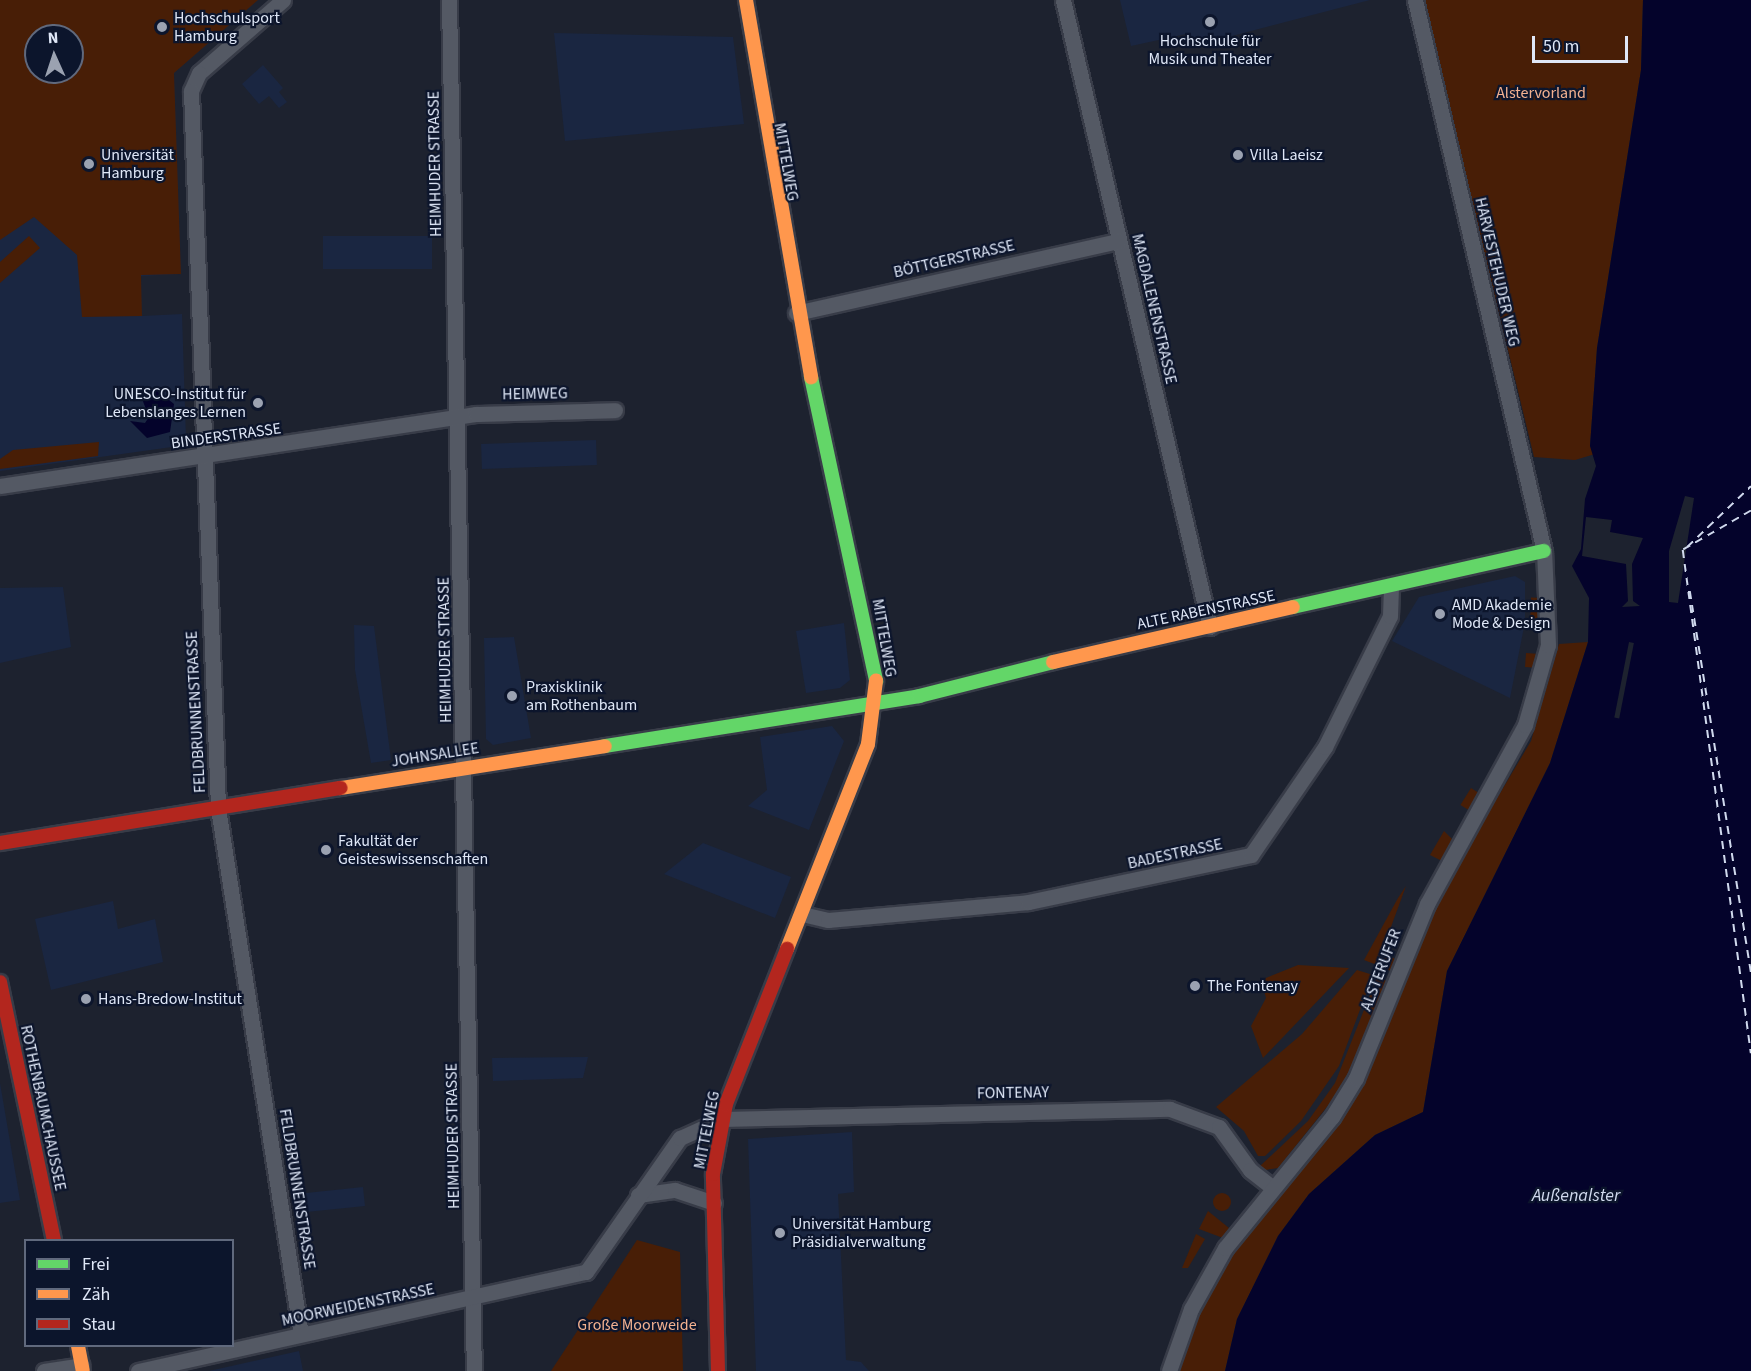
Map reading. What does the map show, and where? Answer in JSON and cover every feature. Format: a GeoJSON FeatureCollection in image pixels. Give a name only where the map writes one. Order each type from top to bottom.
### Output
{"type":"FeatureCollection","features":[{"type":"Feature","properties":{"kind":"street","name":"FELDBRUNNENSTRASSE"},"geometry":{"type":"LineString","coordinates":[[283,0],[193,81],[203,458],[218,808],[301,1335]]}},
{"type":"Feature","properties":{"kind":"street","name":"HEIMHUDER STRASSE"},"geometry":{"type":"LineString","coordinates":[[450,0],[474,1371]]}},
{"type":"Feature","properties":{"kind":"street","name":"MITTELWEG"},"geometry":{"type":"LineString","coordinates":[[718,1371],[714,1203],[722,1119],[868,744],[876,704],[875,667],[796,313],[746,0]]}},
{"type":"Feature","properties":{"kind":"street","name":"MAGDALENENSTRASSE"},"geometry":{"type":"LineString","coordinates":[[1063,0],[1210,627]]}},
{"type":"Feature","properties":{"kind":"street","name":"HARVESTEHUDER WEG"},"geometry":{"type":"LineString","coordinates":[[1415,0],[1544,552]]}},
{"type":"Feature","properties":{"kind":"street","name":"BÖTTGERSTRASSE"},"geometry":{"type":"LineString","coordinates":[[796,313],[1119,241]]}},
{"type":"Feature","properties":{"kind":"street","name":"HEIMWEG"},"geometry":{"type":"LineString","coordinates":[[457,419],[615,410]]}},
{"type":"Feature","properties":{"kind":"street","name":"BINDERSTRASSE"},"geometry":{"type":"LineString","coordinates":[[0,486],[457,419]]}},
{"type":"Feature","properties":{"kind":"street","name":"ALTE RABENSTRASSE"},"geometry":{"type":"LineString","coordinates":[[876,704],[1544,552]]}},
{"type":"Feature","properties":{"kind":"street","name":"ALSTERUFER"},"geometry":{"type":"LineString","coordinates":[[1169,1371],[1210,1274],[1272,1187],[1332,1117],[1356,1078],[1427,904],[1525,725],[1548,645],[1544,552]]}},
{"type":"Feature","properties":{"kind":"street","name":"BADESTRASSE"},"geometry":{"type":"LineString","coordinates":[[802,915],[828,920],[1026,903],[1174,874],[1257,850],[1325,747],[1390,616],[1391,587]]}},
{"type":"Feature","properties":{"kind":"street","name":"JOHNSALLEE"},"geometry":{"type":"LineString","coordinates":[[0,843],[465,767],[876,704]]}},
{"type":"Feature","properties":{"kind":"street","name":"ROTHENBAUMCHAUSSEE"},"geometry":{"type":"LineString","coordinates":[[0,982],[54,1239]]}},
{"type":"Feature","properties":{"kind":"street","name":"FONTENAY"},"geometry":{"type":"LineString","coordinates":[[586,1272],[638,1195],[687,1131],[722,1119],[1170,1108],[1219,1127],[1250,1170],[1272,1187]]}},
{"type":"Feature","properties":{"kind":"street"},"geometry":{"type":"LineString","coordinates":[[638,1195],[675,1190],[714,1203]]}},
{"type":"Feature","properties":{"kind":"street","name":"MOORWEIDENSTRASSE"},"geometry":{"type":"LineString","coordinates":[[138,1371],[473,1299],[586,1272]]}},
{"type":"Feature","properties":{"kind":"street"},"geometry":{"type":"LineString","coordinates":[[44,1371],[83,1368],[78,1347]]}},
{"type":"Feature","properties":{"kind":"shaded area"},"geometry":{"type":"Polygon","coordinates":[[[0,0],[258,0],[174,73],[181,274],[141,276],[142,316],[182,314],[186,439],[179,446],[0,471],[0,0]]]}},
{"type":"Feature","properties":{"kind":"shaded area","name":"Hochschule für Musik und Theater"},"geometry":{"type":"Polygon","coordinates":[[[1120,0],[1370,0],[1190,47],[1186,34],[1131,46],[1120,0]]]}},
{"type":"Feature","properties":{"kind":"shaded area"},"geometry":{"type":"Polygon","coordinates":[[[554,33],[733,37],[744,124],[565,141],[554,33]]]}},
{"type":"Feature","properties":{"kind":"shaded area"},"geometry":{"type":"Polygon","coordinates":[[[263,65],[283,88],[279,92],[287,102],[279,108],[269,96],[259,104],[242,84],[263,65]]]}},
{"type":"Feature","properties":{"kind":"shaded area"},"geometry":{"type":"Polygon","coordinates":[[[323,236],[432,236],[432,269],[323,269],[323,236]]]}},
{"type":"Feature","properties":{"kind":"shaded area"},"geometry":{"type":"Polygon","coordinates":[[[596,440],[597,465],[482,469],[481,444],[596,440]]]}},
{"type":"Feature","properties":{"kind":"shaded area"},"geometry":{"type":"Polygon","coordinates":[[[1515,576],[1525,582],[1525,622],[1510,698],[1392,641],[1419,597],[1515,576]]]}},
{"type":"Feature","properties":{"kind":"shaded area"},"geometry":{"type":"Polygon","coordinates":[[[63,587],[71,647],[0,663],[0,588],[63,587]]]}},
{"type":"Feature","properties":{"kind":"shaded area"},"geometry":{"type":"Polygon","coordinates":[[[844,623],[850,680],[840,688],[806,693],[796,631],[844,623]]]}},
{"type":"Feature","properties":{"kind":"shaded area"},"geometry":{"type":"Polygon","coordinates":[[[354,625],[374,626],[391,760],[371,763],[355,670],[354,625]]]}},
{"type":"Feature","properties":{"kind":"shaded area"},"geometry":{"type":"Polygon","coordinates":[[[514,637],[531,738],[493,745],[486,739],[484,638],[514,637]]]}},
{"type":"Feature","properties":{"kind":"shaded area"},"geometry":{"type":"Polygon","coordinates":[[[832,726],[844,741],[809,830],[748,806],[767,790],[760,737],[832,726]]]}},
{"type":"Feature","properties":{"kind":"shaded area"},"geometry":{"type":"Polygon","coordinates":[[[703,843],[791,877],[775,918],[664,874],[703,843]]]}},
{"type":"Feature","properties":{"kind":"shaded area"},"geometry":{"type":"Polygon","coordinates":[[[113,901],[118,929],[155,919],[163,962],[51,990],[35,919],[113,901]]]}},
{"type":"Feature","properties":{"kind":"shaded area"},"geometry":{"type":"Polygon","coordinates":[[[588,1057],[583,1078],[493,1081],[492,1058],[588,1057]]]}},
{"type":"Feature","properties":{"kind":"shaded area"},"geometry":{"type":"Polygon","coordinates":[[[0,1083],[20,1200],[0,1203],[0,1083]]]}},
{"type":"Feature","properties":{"kind":"shaded area"},"geometry":{"type":"Polygon","coordinates":[[[852,1132],[854,1192],[838,1194],[846,1360],[861,1362],[869,1371],[756,1371],[748,1139],[852,1132]]]}},
{"type":"Feature","properties":{"kind":"shaded area"},"geometry":{"type":"Polygon","coordinates":[[[363,1187],[365,1206],[296,1213],[294,1194],[363,1187]]]}},
{"type":"Feature","properties":{"kind":"shaded area"},"geometry":{"type":"Polygon","coordinates":[[[299,1351],[303,1371],[209,1371],[299,1351]]]}},
{"type":"Feature","properties":{"kind":"green space","name":"Universität Hamburg"},"geometry":{"type":"Polygon","coordinates":[[[0,0],[258,0],[174,73],[181,274],[141,275],[142,316],[82,317],[77,255],[34,217],[0,240],[0,0]]]}},
{"type":"Feature","properties":{"kind":"green space","name":"Alstervorland"},"geometry":{"type":"Polygon","coordinates":[[[1423,0],[1643,0],[1641,70],[1597,348],[1590,446],[1595,454],[1575,460],[1534,457],[1423,0]]]}},
{"type":"Feature","properties":{"kind":"green space"},"geometry":{"type":"Polygon","coordinates":[[[29,236],[40,248],[0,283],[0,262],[29,236]]]}},
{"type":"Feature","properties":{"kind":"green space"},"geometry":{"type":"Polygon","coordinates":[[[99,442],[98,456],[0,469],[0,459],[13,450],[99,442]]]}},
{"type":"Feature","properties":{"kind":"green space"},"geometry":{"type":"Polygon","coordinates":[[[1531,598],[1544,598],[1543,630],[1530,630],[1531,598]]]}},
{"type":"Feature","properties":{"kind":"green space"},"geometry":{"type":"Polygon","coordinates":[[[1588,642],[1550,763],[1447,971],[1423,1112],[1375,1135],[1309,1194],[1278,1236],[1237,1319],[1225,1371],[1177,1371],[1200,1306],[1233,1248],[1335,1120],[1432,908],[1531,741],[1559,644],[1588,642]]]}},
{"type":"Feature","properties":{"kind":"green space"},"geometry":{"type":"Polygon","coordinates":[[[1526,653],[1540,654],[1539,668],[1525,667],[1526,653]]]}},
{"type":"Feature","properties":{"kind":"green space"},"geometry":{"type":"Polygon","coordinates":[[[1471,788],[1482,795],[1471,812],[1460,805],[1471,788]]]}},
{"type":"Feature","properties":{"kind":"green space"},"geometry":{"type":"Polygon","coordinates":[[[1444,831],[1453,840],[1442,861],[1430,855],[1444,831]]]}},
{"type":"Feature","properties":{"kind":"green space"},"geometry":{"type":"Polygon","coordinates":[[[1406,886],[1377,965],[1364,960],[1398,898],[1406,886]]]}},
{"type":"Feature","properties":{"kind":"green space"},"geometry":{"type":"Polygon","coordinates":[[[1386,955],[1398,960],[1393,972],[1381,967],[1386,955]]]}},
{"type":"Feature","properties":{"kind":"green space"},"geometry":{"type":"Polygon","coordinates":[[[1298,965],[1349,968],[1263,1058],[1251,1026],[1266,998],[1261,980],[1298,965]]]}},
{"type":"Feature","properties":{"kind":"green space"},"geometry":{"type":"Polygon","coordinates":[[[1357,970],[1373,975],[1339,1066],[1301,1121],[1265,1156],[1258,1156],[1244,1131],[1216,1107],[1302,1034],[1357,970]]]}},
{"type":"Feature","properties":{"kind":"green space"},"geometry":{"type":"Polygon","coordinates":[[[1377,977],[1390,982],[1346,1083],[1278,1168],[1265,1170],[1260,1166],[1308,1121],[1335,1083],[1377,977]]]}},
{"type":"Feature","properties":{"kind":"green space"},"geometry":{"type":"Polygon","coordinates":[[[1222,1193],[1228,1196],[1231,1202],[1228,1208],[1222,1211],[1216,1208],[1213,1202],[1216,1196],[1222,1193]]]}},
{"type":"Feature","properties":{"kind":"green space"},"geometry":{"type":"Polygon","coordinates":[[[1208,1211],[1229,1228],[1223,1238],[1199,1229],[1208,1211]]]}},
{"type":"Feature","properties":{"kind":"green space"},"geometry":{"type":"Polygon","coordinates":[[[1196,1234],[1205,1239],[1188,1268],[1182,1268],[1196,1234]]]}},
{"type":"Feature","properties":{"kind":"green space","name":"Große Moorweide"},"geometry":{"type":"Polygon","coordinates":[[[637,1240],[680,1252],[683,1371],[551,1371],[637,1240]]]}},
{"type":"Feature","properties":{"kind":"water","name":"Außenalster"},"geometry":{"type":"Polygon","coordinates":[[[1643,0],[1751,0],[1751,1371],[1225,1371],[1237,1319],[1278,1236],[1309,1194],[1375,1135],[1423,1112],[1447,971],[1550,763],[1588,642],[1589,598],[1572,566],[1581,549],[1585,499],[1596,466],[1590,446],[1597,348],[1641,70],[1643,0]]]}},
{"type":"Feature","properties":{"kind":"water"},"geometry":{"type":"Polygon","coordinates":[[[163,387],[164,396],[174,404],[170,432],[147,438],[130,421],[145,423],[149,417],[139,391],[163,387]]]}},
{"type":"Feature","properties":{"kind":"pier"},"geometry":{"type":"Polygon","coordinates":[[[1685,496],[1694,498],[1678,603],[1669,602],[1669,551],[1685,496]]]}},
{"type":"Feature","properties":{"kind":"pier"},"geometry":{"type":"Polygon","coordinates":[[[1586,517],[1612,520],[1610,532],[1643,538],[1632,564],[1633,601],[1640,606],[1622,607],[1628,601],[1626,564],[1582,556],[1586,517]]]}},
{"type":"Feature","properties":{"kind":"pier"},"geometry":{"type":"Polygon","coordinates":[[[1629,642],[1634,643],[1619,719],[1614,718],[1629,642]]]}},
{"type":"Feature","properties":{"kind":"ferry route"},"geometry":{"type":"LineString","coordinates":[[1687,547],[1751,486]]}},
{"type":"Feature","properties":{"kind":"ferry route"},"geometry":{"type":"LineString","coordinates":[[1751,511],[1683,550],[1751,1053]]}},
{"type":"Feature","properties":{"kind":"ferry route"},"geometry":{"type":"LineString","coordinates":[[1690,591],[1751,973]]}},
{"type":"Feature","properties":{"kind":"traffic: fast"},"geometry":{"type":"LineString","coordinates":[[811,377],[876,681]]}},
{"type":"Feature","properties":{"kind":"traffic: fast"},"geometry":{"type":"LineString","coordinates":[[1293,607],[1544,551]]}},
{"type":"Feature","properties":{"kind":"traffic: fast"},"geometry":{"type":"LineString","coordinates":[[605,746],[919,696],[1053,662]]}},
{"type":"Feature","properties":{"kind":"traffic: slow"},"geometry":{"type":"LineString","coordinates":[[746,0],[811,377]]}},
{"type":"Feature","properties":{"kind":"traffic: slow"},"geometry":{"type":"LineString","coordinates":[[1053,662],[1293,607]]}},
{"type":"Feature","properties":{"kind":"traffic: slow"},"geometry":{"type":"LineString","coordinates":[[787,949],[868,744],[876,681]]}},
{"type":"Feature","properties":{"kind":"traffic: slow"},"geometry":{"type":"LineString","coordinates":[[341,788],[605,746]]}},
{"type":"Feature","properties":{"kind":"traffic: slow"},"geometry":{"type":"LineString","coordinates":[[78,1347],[83,1371]]}},
{"type":"Feature","properties":{"kind":"traffic: jam"},"geometry":{"type":"LineString","coordinates":[[0,843],[341,788]]}},
{"type":"Feature","properties":{"kind":"traffic: jam"},"geometry":{"type":"LineString","coordinates":[[718,1371],[713,1174],[726,1104],[787,949]]}},
{"type":"Feature","properties":{"kind":"traffic: jam"},"geometry":{"type":"LineString","coordinates":[[0,982],[54,1239]]}},
{"type":"Feature","properties":{"kind":"place","name":"Hochschule für Musik und Theater"},"geometry":{"type":"Point","coordinates":[1210,22]}},
{"type":"Feature","properties":{"kind":"place","name":"Hochschulsport Hamburg"},"geometry":{"type":"Point","coordinates":[162,27]}},
{"type":"Feature","properties":{"kind":"place","name":"Villa Laeisz"},"geometry":{"type":"Point","coordinates":[1238,155]}},
{"type":"Feature","properties":{"kind":"place","name":"Universität Hamburg"},"geometry":{"type":"Point","coordinates":[89,164]}},
{"type":"Feature","properties":{"kind":"place","name":"UNESCO-Institut für Lebenslanges Lernen"},"geometry":{"type":"Point","coordinates":[258,403]}},
{"type":"Feature","properties":{"kind":"place","name":"AMD Akademie Mode & Design"},"geometry":{"type":"Point","coordinates":[1440,614]}},
{"type":"Feature","properties":{"kind":"place","name":"Praxisklinik am Rothenbaum"},"geometry":{"type":"Point","coordinates":[512,696]}},
{"type":"Feature","properties":{"kind":"place","name":"Fakultät der Geisteswissenschaften"},"geometry":{"type":"Point","coordinates":[326,850]}},
{"type":"Feature","properties":{"kind":"place","name":"The Fontenay"},"geometry":{"type":"Point","coordinates":[1195,986]}},
{"type":"Feature","properties":{"kind":"place","name":"Hans-Bredow-Institut"},"geometry":{"type":"Point","coordinates":[86,999]}},
{"type":"Feature","properties":{"kind":"place","name":"Universität Hamburg Präsidialverwaltung"},"geometry":{"type":"Point","coordinates":[780,1233]}}]}
